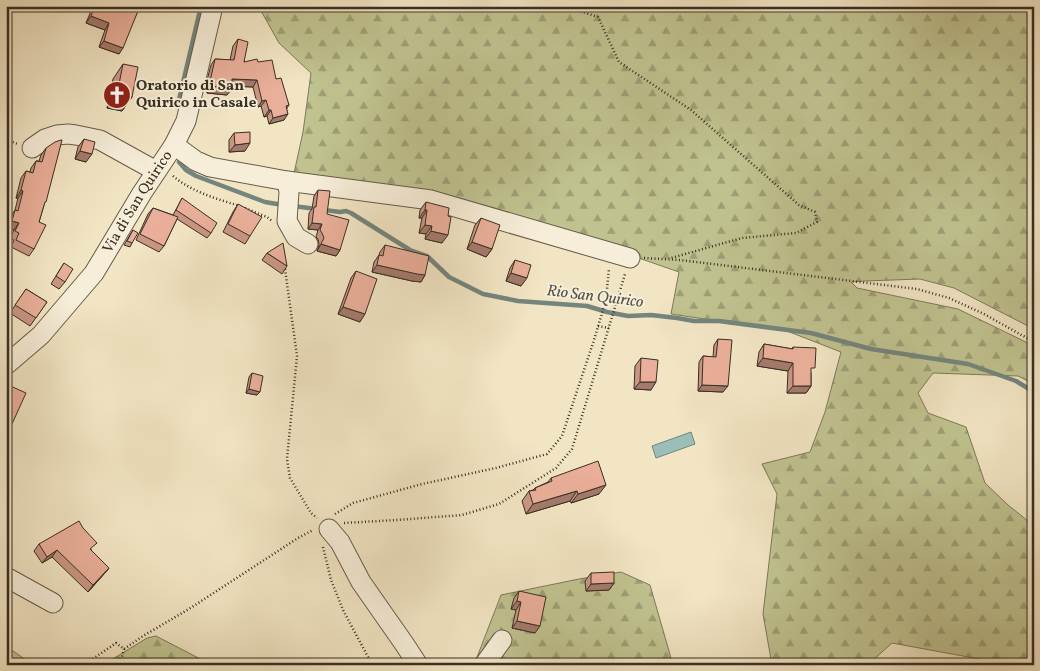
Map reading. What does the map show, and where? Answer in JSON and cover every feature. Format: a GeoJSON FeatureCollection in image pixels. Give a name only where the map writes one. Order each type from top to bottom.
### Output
{"type":"FeatureCollection","features":[{"type":"Feature","properties":{"kind":"street","name":"Via di San Quirico"},"geometry":{"type":"LineString","coordinates":[[6,365],[41,335],[94,273],[174,144],[186,121],[214,6]]}},
{"type":"Feature","properties":{"kind":"street"},"geometry":{"type":"LineString","coordinates":[[32,148],[45,139],[57,135],[76,135],[100,140],[158,168]]}},
{"type":"Feature","properties":{"kind":"street"},"geometry":{"type":"LineString","coordinates":[[174,144],[196,161],[288,195],[431,200],[630,258]]}},
{"type":"Feature","properties":{"kind":"street"},"geometry":{"type":"LineString","coordinates":[[288,195],[287,221],[296,237],[308,244]]}},
{"type":"Feature","properties":{"kind":"street"},"geometry":{"type":"LineString","coordinates":[[327,523],[340,542],[360,582],[406,645],[418,665]]}},
{"type":"Feature","properties":{"kind":"street"},"geometry":{"type":"LineString","coordinates":[[6,577],[53,603]]}},
{"type":"Feature","properties":{"kind":"street"},"geometry":{"type":"LineString","coordinates":[[484,665],[502,640]]}},
{"type":"Feature","properties":{"kind":"path"},"geometry":{"type":"LineString","coordinates":[[564,6],[598,17],[619,62],[691,110],[799,205],[816,212],[817,222],[796,233],[742,238],[667,259]]}},
{"type":"Feature","properties":{"kind":"path"},"geometry":{"type":"LineString","coordinates":[[158,168],[195,190],[213,198],[244,207],[267,217],[274,224]]}},
{"type":"Feature","properties":{"kind":"path"},"geometry":{"type":"LineString","coordinates":[[116,665],[122,657],[124,650],[143,636],[189,610],[298,538],[327,523],[353,503],[546,454],[562,436],[606,300],[610,271],[609,252]]}},
{"type":"Feature","properties":{"kind":"path"},"geometry":{"type":"LineString","coordinates":[[284,269],[297,356],[287,459],[288,469],[290,478],[311,514],[327,523],[462,515],[499,504],[556,468],[572,449],[630,258],[689,261],[918,289],[949,298],[984,314],[1034,342]]}},
{"type":"Feature","properties":{"kind":"path"},"geometry":{"type":"LineString","coordinates":[[598,325],[609,328]]}},
{"type":"Feature","properties":{"kind":"path"},"geometry":{"type":"LineString","coordinates":[[327,523],[323,547],[331,580],[343,610],[368,657],[368,664],[365,665]]}},
{"type":"Feature","properties":{"kind":"path"},"geometry":{"type":"LineString","coordinates":[[84,665],[116,643],[124,650]]}},
{"type":"Feature","properties":{"kind":"path"},"geometry":{"type":"LineString","coordinates":[[308,665],[313,663],[330,665]]}},
{"type":"Feature","properties":{"kind":"green space"},"geometry":{"type":"Polygon","coordinates":[[[261,6],[1034,6],[1034,329],[954,288],[920,279],[851,282],[857,288],[958,309],[1034,346],[1034,384],[1018,376],[933,373],[918,393],[928,413],[966,427],[985,483],[1028,521],[1034,522],[1034,665],[1012,665],[892,643],[870,665],[772,665],[763,614],[777,494],[762,464],[810,452],[825,412],[841,352],[787,331],[671,314],[679,272],[604,246],[293,178],[303,132],[311,73],[279,43],[260,9],[261,6]]]}},
{"type":"Feature","properties":{"kind":"green space"},"geometry":{"type":"Polygon","coordinates":[[[621,572],[650,585],[673,665],[474,665],[501,595],[621,572]]]}},
{"type":"Feature","properties":{"kind":"green space"},"geometry":{"type":"Polygon","coordinates":[[[156,636],[212,665],[103,665],[147,638],[156,636]]]}},
{"type":"Feature","properties":{"kind":"green space"},"geometry":{"type":"Polygon","coordinates":[[[6,646],[33,665],[6,665],[6,646]]]}},
{"type":"Feature","properties":{"kind":"water"},"geometry":{"type":"Polygon","coordinates":[[[691,432],[695,444],[656,458],[652,446],[691,432]]]}},
{"type":"Feature","properties":{"kind":"building"},"geometry":{"type":"Polygon","coordinates":[[[95,6],[140,6],[123,48],[104,41],[109,23],[91,16],[95,6]]]}},
{"type":"Feature","properties":{"kind":"building"},"geometry":{"type":"Polygon","coordinates":[[[238,39],[248,42],[244,62],[257,59],[258,62],[272,60],[276,79],[281,78],[289,105],[286,106],[288,114],[273,118],[266,100],[262,101],[257,80],[232,79],[232,89],[211,86],[215,59],[234,60],[238,39]]]}},
{"type":"Feature","properties":{"kind":"building"},"geometry":{"type":"Polygon","coordinates":[[[123,64],[138,67],[132,97],[117,94],[123,64]]]}},
{"type":"Feature","properties":{"kind":"building"},"geometry":{"type":"Polygon","coordinates":[[[250,132],[250,143],[235,145],[234,133],[250,132]]]}},
{"type":"Feature","properties":{"kind":"building"},"geometry":{"type":"Polygon","coordinates":[[[84,139],[95,142],[92,154],[80,151],[84,139]]]}},
{"type":"Feature","properties":{"kind":"building"},"geometry":{"type":"Polygon","coordinates":[[[62,140],[39,222],[46,225],[34,249],[16,240],[19,233],[15,231],[19,223],[12,221],[15,210],[18,211],[26,171],[33,173],[36,161],[42,162],[46,148],[62,140]]]}},
{"type":"Feature","properties":{"kind":"building"},"geometry":{"type":"Polygon","coordinates":[[[318,190],[330,191],[327,214],[349,220],[340,250],[321,244],[324,238],[320,230],[322,224],[312,223],[318,190]]]}},
{"type":"Feature","properties":{"kind":"building"},"geometry":{"type":"Polygon","coordinates":[[[182,198],[217,223],[211,233],[176,210],[182,198]]]}},
{"type":"Feature","properties":{"kind":"building"},"geometry":{"type":"Polygon","coordinates":[[[426,202],[449,208],[448,216],[451,217],[448,235],[431,231],[432,226],[425,225],[426,202]]]}},
{"type":"Feature","properties":{"kind":"building"},"geometry":{"type":"Polygon","coordinates":[[[238,204],[262,217],[250,236],[228,224],[238,204]]]}},
{"type":"Feature","properties":{"kind":"building"},"geometry":{"type":"Polygon","coordinates":[[[153,208],[178,217],[164,246],[140,234],[153,208]]]}},
{"type":"Feature","properties":{"kind":"building"},"geometry":{"type":"Polygon","coordinates":[[[481,218],[500,225],[492,249],[472,242],[481,218]]]}},
{"type":"Feature","properties":{"kind":"building"},"geometry":{"type":"Polygon","coordinates":[[[133,230],[138,233],[132,243],[127,241],[133,230]]]}},
{"type":"Feature","properties":{"kind":"building"},"geometry":{"type":"Polygon","coordinates":[[[283,243],[287,266],[267,253],[283,243]]]}},
{"type":"Feature","properties":{"kind":"building"},"geometry":{"type":"Polygon","coordinates":[[[385,245],[429,256],[425,275],[377,265],[379,255],[383,256],[385,245]]]}},
{"type":"Feature","properties":{"kind":"building"},"geometry":{"type":"Polygon","coordinates":[[[515,260],[531,265],[527,278],[511,273],[515,260]]]}},
{"type":"Feature","properties":{"kind":"building"},"geometry":{"type":"Polygon","coordinates":[[[64,263],[73,269],[65,282],[56,276],[64,263]]]}},
{"type":"Feature","properties":{"kind":"building"},"geometry":{"type":"Polygon","coordinates":[[[356,271],[377,279],[365,314],[343,307],[356,271]]]}},
{"type":"Feature","properties":{"kind":"building"},"geometry":{"type":"Polygon","coordinates":[[[26,289],[47,302],[36,318],[15,305],[26,289]]]}},
{"type":"Feature","properties":{"kind":"building"},"geometry":{"type":"Polygon","coordinates":[[[718,339],[732,340],[728,386],[702,385],[703,356],[716,357],[718,339]]]}},
{"type":"Feature","properties":{"kind":"building"},"geometry":{"type":"Polygon","coordinates":[[[764,344],[793,349],[793,347],[816,348],[815,368],[811,368],[811,386],[793,386],[793,363],[763,358],[764,344]]]}},
{"type":"Feature","properties":{"kind":"building"},"geometry":{"type":"Polygon","coordinates":[[[641,358],[658,360],[656,382],[640,382],[641,358]]]}},
{"type":"Feature","properties":{"kind":"building"},"geometry":{"type":"Polygon","coordinates":[[[252,373],[263,376],[260,392],[249,389],[252,373]]]}},
{"type":"Feature","properties":{"kind":"building"},"geometry":{"type":"Polygon","coordinates":[[[6,384],[26,393],[12,424],[6,422],[6,384]]]}},
{"type":"Feature","properties":{"kind":"building"},"geometry":{"type":"Polygon","coordinates":[[[598,461],[606,485],[578,494],[577,491],[533,504],[529,491],[536,490],[535,488],[552,481],[551,478],[598,461]]]}},
{"type":"Feature","properties":{"kind":"building"},"geometry":{"type":"Polygon","coordinates":[[[79,521],[97,543],[90,549],[109,568],[93,585],[57,550],[47,557],[39,544],[79,521]]]}},
{"type":"Feature","properties":{"kind":"building"},"geometry":{"type":"Polygon","coordinates":[[[614,572],[614,583],[591,584],[591,573],[614,572]]]}},
{"type":"Feature","properties":{"kind":"building"},"geometry":{"type":"Polygon","coordinates":[[[519,591],[546,597],[540,626],[517,621],[521,602],[517,601],[519,591]]]}},
{"type":"Feature","properties":{"kind":"waterway","name":"Rio San Quirico"},"geometry":{"type":"LineString","coordinates":[[178,104],[201,6]]}},
{"type":"Feature","properties":{"kind":"waterway","name":"Rio San Quirico"},"geometry":{"type":"LineString","coordinates":[[179,162],[186,170],[196,176],[265,202],[283,205]]}},
{"type":"Feature","properties":{"kind":"waterway","name":"Rio San Quirico"},"geometry":{"type":"LineString","coordinates":[[293,206],[351,213],[410,250],[427,256],[449,277],[483,294],[518,301],[587,306],[628,316],[651,315],[694,321],[719,321],[811,333],[871,349],[968,364],[1016,381],[1034,392]]}},
{"type":"Feature","properties":{"kind":"place","name":"Oratorio di San Quirico in Casale"},"geometry":{"type":"Point","coordinates":[117,95]}}]}
